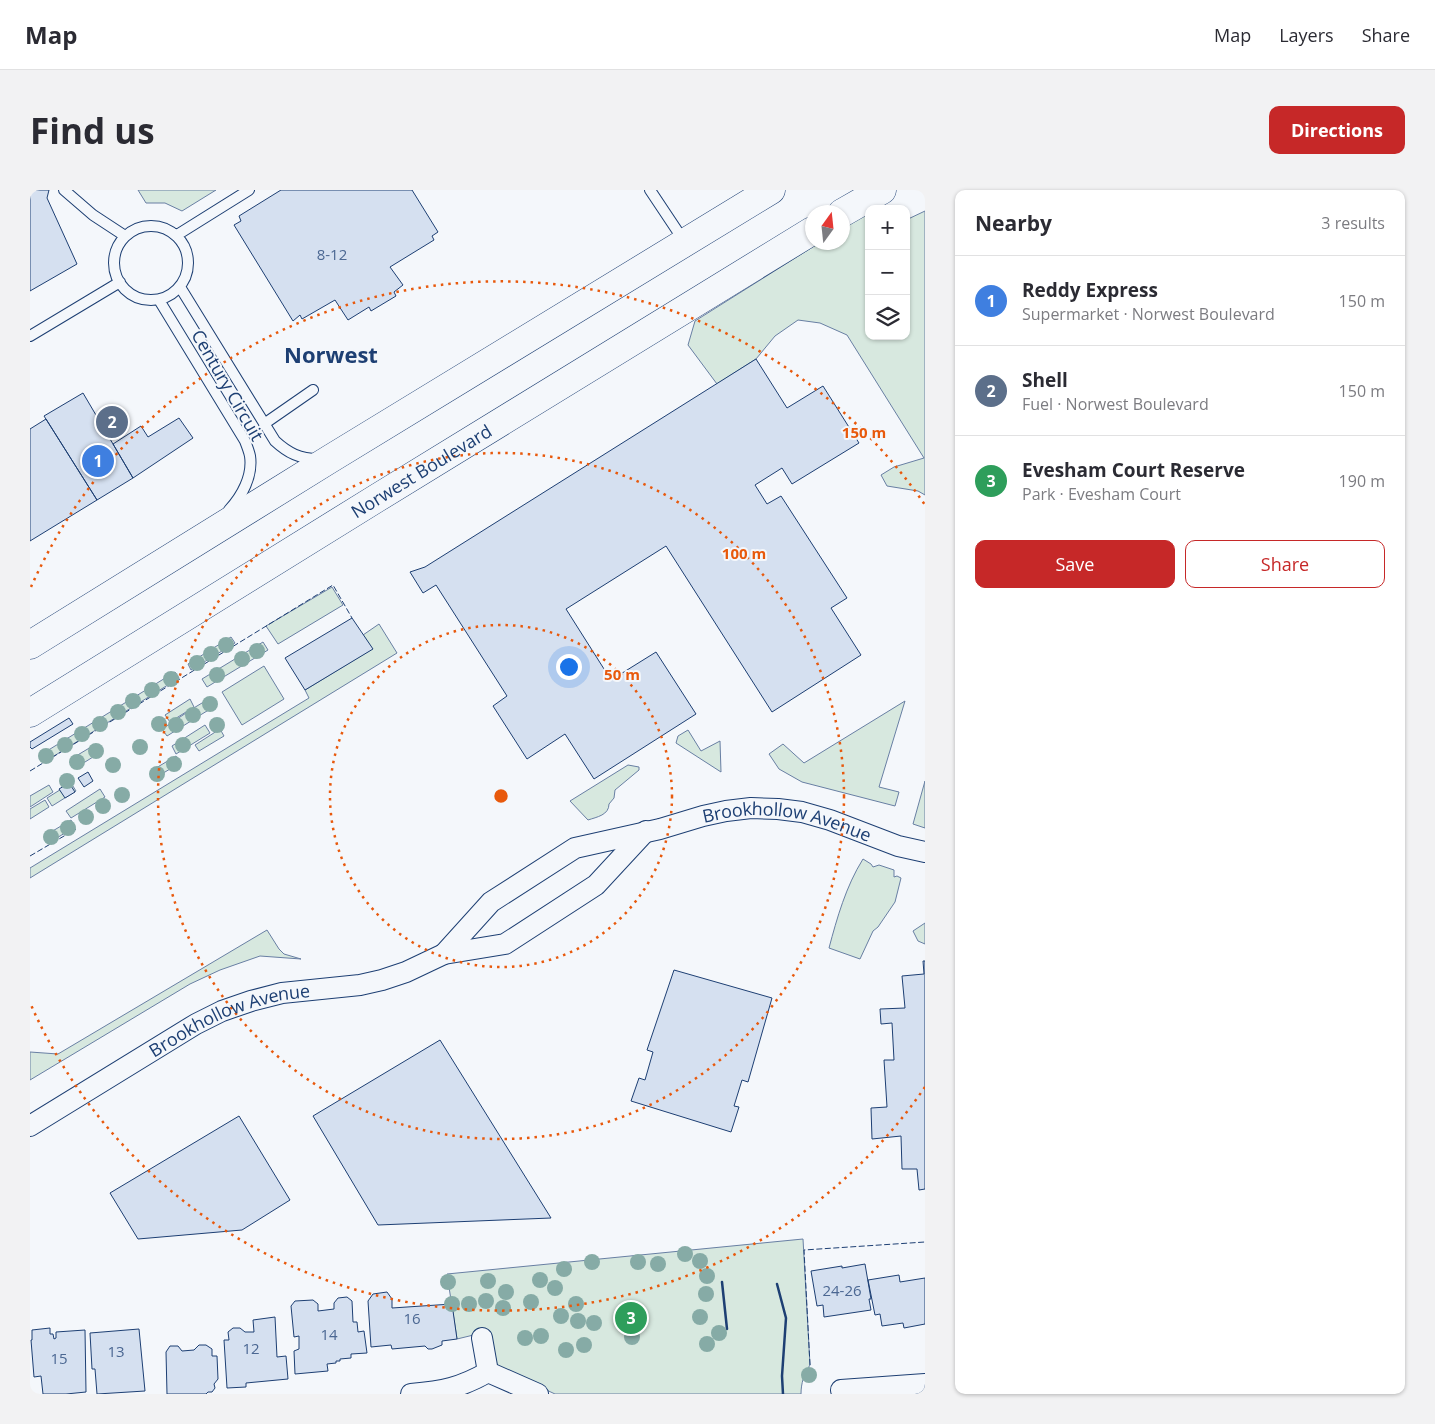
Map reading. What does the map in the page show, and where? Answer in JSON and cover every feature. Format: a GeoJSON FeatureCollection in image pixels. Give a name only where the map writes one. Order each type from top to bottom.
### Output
{"type":"FeatureCollection","features":[{"type":"Feature","properties":{"kind":"main road"},"geometry":{"type":"LineString","coordinates":[[30,645],[330,459],[771,190]]}},
{"type":"Feature","properties":{"kind":"main road"},"geometry":{"type":"LineString","coordinates":[[850,208],[882,190]]}},
{"type":"Feature","properties":{"kind":"main road","name":"Norwest Boulevard"},"geometry":{"type":"LineString","coordinates":[[30,713],[805,235]]}},
{"type":"Feature","properties":{"kind":"street","name":"Brookhollow Avenue"},"geometry":{"type":"LineString","coordinates":[[444,954],[491,902],[575,848],[660,829],[726,811],[750,808],[802,812],[830,820],[898,846],[925,852]]}},
{"type":"Feature","properties":{"kind":"street","name":"Brookhollow Avenue"},"geometry":{"type":"LineString","coordinates":[[30,1126],[196,1024],[222,1011],[251,1000],[282,993],[360,985],[382,980],[406,972],[444,954],[505,944],[596,885],[646,831]]}},
{"type":"Feature","properties":{"kind":"street"},"geometry":{"type":"LineString","coordinates":[[482,1338],[488,1372]]}},
{"type":"Feature","properties":{"kind":"street"},"geometry":{"type":"LineString","coordinates":[[411,1394],[452,1389],[488,1372]]}},
{"type":"Feature","properties":{"kind":"street"},"geometry":{"type":"LineString","coordinates":[[488,1372],[538,1394]]}},
{"type":"Feature","properties":{"kind":"street"},"geometry":{"type":"LineString","coordinates":[[841,1390],[925,1384]]}},
{"type":"Feature","properties":{"kind":"lane"},"geometry":{"type":"LineString","coordinates":[[64,190],[93,216],[125,236]]}},
{"type":"Feature","properties":{"kind":"lane"},"geometry":{"type":"LineString","coordinates":[[176,236],[249,190]]}},
{"type":"Feature","properties":{"kind":"lane"},"geometry":{"type":"LineString","coordinates":[[650,190],[685,242]]}},
{"type":"Feature","properties":{"kind":"lane"},"geometry":{"type":"LineString","coordinates":[[148,225],[160,226],[172,231],[181,240],[187,251],[189,264],[186,276],[180,287],[170,295],[159,300],[137,297],[127,291],[114,271],[114,258],[118,246],[125,236],[135,228],[148,225]]}},
{"type":"Feature","properties":{"kind":"lane"},"geometry":{"type":"LineString","coordinates":[[30,336],[120,282]]}},
{"type":"Feature","properties":{"kind":"lane","name":"Century Circuit"},"geometry":{"type":"LineString","coordinates":[[180,287],[276,441],[290,453],[301,457],[330,459]]}},
{"type":"Feature","properties":{"kind":"lane","name":"Century Circuit"},"geometry":{"type":"LineString","coordinates":[[159,300],[245,442],[250,455],[251,466],[246,486],[238,501],[205,537]]}},
{"type":"Feature","properties":{"kind":"lane"},"geometry":{"type":"LineString","coordinates":[[264,424],[313,390]]}},
{"type":"Feature","properties":{"kind":"shaded area"},"geometry":{"type":"Polygon","coordinates":[[[138,190],[216,190],[182,211],[165,203],[146,203],[138,190]]]}},
{"type":"Feature","properties":{"kind":"shaded area"},"geometry":{"type":"Polygon","coordinates":[[[925,211],[925,495],[918,491],[887,486],[881,475],[894,467],[924,458],[847,335],[820,323],[798,320],[775,336],[756,359],[717,384],[688,345],[695,321],[808,250],[850,250],[850,224],[865,214],[865,340],[910,340],[910,218],[925,211]]]}},
{"type":"Feature","properties":{"kind":"shaded area"},"geometry":{"type":"Polygon","coordinates":[[[332,587],[343,605],[278,644],[266,626],[332,587]]]}},
{"type":"Feature","properties":{"kind":"shaded area"},"geometry":{"type":"Polygon","coordinates":[[[379,624],[397,653],[30,878],[30,868],[309,698],[305,690],[372,649],[363,635],[379,624]]]}},
{"type":"Feature","properties":{"kind":"shaded area"},"geometry":{"type":"Polygon","coordinates":[[[231,637],[235,643],[191,670],[188,664],[231,637]]]}},
{"type":"Feature","properties":{"kind":"shaded area"},"geometry":{"type":"Polygon","coordinates":[[[263,642],[268,650],[207,687],[202,679],[263,642]]]}},
{"type":"Feature","properties":{"kind":"shaded area"},"geometry":{"type":"Polygon","coordinates":[[[264,666],[284,699],[242,725],[222,692],[264,666]]]}},
{"type":"Feature","properties":{"kind":"shaded area"},"geometry":{"type":"Polygon","coordinates":[[[175,672],[179,678],[46,761],[42,754],[175,672]]]}},
{"type":"Feature","properties":{"kind":"shaded area"},"geometry":{"type":"Polygon","coordinates":[[[212,697],[217,705],[192,720],[187,712],[212,697]]]}},
{"type":"Feature","properties":{"kind":"shaded area"},"geometry":{"type":"Polygon","coordinates":[[[190,699],[194,707],[170,722],[165,715],[190,699]]]}},
{"type":"Feature","properties":{"kind":"shaded area"},"geometry":{"type":"Polygon","coordinates":[[[905,701],[879,787],[899,792],[895,806],[802,782],[779,769],[769,754],[783,744],[804,763],[905,701]]]}},
{"type":"Feature","properties":{"kind":"shaded area"},"geometry":{"type":"Polygon","coordinates":[[[186,713],[191,721],[167,736],[162,729],[186,713]]]}},
{"type":"Feature","properties":{"kind":"shaded area"},"geometry":{"type":"Polygon","coordinates":[[[205,725],[210,733],[176,754],[172,746],[205,725]]]}},
{"type":"Feature","properties":{"kind":"shaded area"},"geometry":{"type":"Polygon","coordinates":[[[220,729],[224,736],[199,751],[195,745],[220,729]]]}},
{"type":"Feature","properties":{"kind":"shaded area"},"geometry":{"type":"Polygon","coordinates":[[[688,730],[701,751],[720,741],[721,772],[676,743],[678,736],[688,730]]]}},
{"type":"Feature","properties":{"kind":"shaded area"},"geometry":{"type":"Polygon","coordinates":[[[96,744],[101,752],[77,767],[71,759],[96,744]]]}},
{"type":"Feature","properties":{"kind":"shaded area"},"geometry":{"type":"Polygon","coordinates":[[[176,756],[180,763],[155,778],[151,771],[176,756]]]}},
{"type":"Feature","properties":{"kind":"shaded area"},"geometry":{"type":"Polygon","coordinates":[[[628,765],[639,767],[639,770],[615,790],[614,798],[609,804],[607,811],[602,815],[588,820],[570,801],[628,765]]]}},
{"type":"Feature","properties":{"kind":"shaded area"},"geometry":{"type":"Polygon","coordinates":[[[925,781],[925,828],[913,824],[925,781]]]}},
{"type":"Feature","properties":{"kind":"shaded area"},"geometry":{"type":"Polygon","coordinates":[[[71,783],[76,791],[52,806],[47,798],[71,783]]]}},
{"type":"Feature","properties":{"kind":"shaded area"},"geometry":{"type":"Polygon","coordinates":[[[49,785],[53,792],[30,807],[30,796],[49,785]]]}},
{"type":"Feature","properties":{"kind":"shaded area"},"geometry":{"type":"Polygon","coordinates":[[[100,789],[105,797],[71,818],[66,811],[100,789]]]}},
{"type":"Feature","properties":{"kind":"shaded area"},"geometry":{"type":"Polygon","coordinates":[[[45,800],[49,807],[30,819],[30,809],[45,800]]]}},
{"type":"Feature","properties":{"kind":"shaded area"},"geometry":{"type":"Polygon","coordinates":[[[71,820],[75,827],[50,842],[46,835],[71,820]]]}},
{"type":"Feature","properties":{"kind":"shaded area"},"geometry":{"type":"Polygon","coordinates":[[[863,859],[873,867],[879,865],[894,870],[894,877],[901,878],[895,902],[878,927],[873,931],[860,959],[829,948],[847,891],[863,859]]]}},
{"type":"Feature","properties":{"kind":"shaded area"},"geometry":{"type":"Polygon","coordinates":[[[925,923],[925,944],[918,941],[913,931],[925,923]]]}},
{"type":"Feature","properties":{"kind":"shaded area"},"geometry":{"type":"Polygon","coordinates":[[[267,930],[284,954],[301,959],[260,956],[220,970],[190,984],[30,1080],[30,1052],[58,1054],[267,930]]]}},
{"type":"Feature","properties":{"kind":"shaded area"},"geometry":{"type":"Polygon","coordinates":[[[803,1239],[810,1365],[803,1379],[801,1394],[555,1394],[497,1365],[490,1331],[457,1339],[447,1274],[803,1239]]]}},
{"type":"Feature","properties":{"kind":"building"},"geometry":{"type":"Polygon","coordinates":[[[30,190],[49,190],[47,198],[77,264],[30,291],[30,190]]]}},
{"type":"Feature","properties":{"kind":"building"},"geometry":{"type":"Polygon","coordinates":[[[281,190],[412,190],[438,232],[432,236],[434,240],[390,267],[403,285],[394,292],[396,296],[371,311],[369,307],[348,320],[335,300],[302,319],[300,315],[293,321],[234,225],[241,221],[239,216],[281,190]]]}},
{"type":"Feature","properties":{"kind":"building"},"geometry":{"type":"Polygon","coordinates":[[[756,359],[787,408],[823,386],[859,443],[792,484],[782,468],[755,485],[767,504],[781,496],[847,598],[831,608],[861,655],[772,712],[666,546],[566,609],[611,680],[656,652],[696,714],[594,779],[565,734],[527,759],[493,706],[507,696],[436,585],[423,593],[410,572],[425,567],[756,359]]]}},
{"type":"Feature","properties":{"kind":"building"},"geometry":{"type":"Polygon","coordinates":[[[83,393],[133,478],[97,500],[44,416],[83,393]]]}},
{"type":"Feature","properties":{"kind":"building"},"geometry":{"type":"Polygon","coordinates":[[[179,418],[193,438],[133,478],[113,444],[141,426],[148,437],[179,418]]]}},
{"type":"Feature","properties":{"kind":"building"},"geometry":{"type":"Polygon","coordinates":[[[46,419],[97,500],[30,541],[30,429],[46,419]]]}},
{"type":"Feature","properties":{"kind":"building"},"geometry":{"type":"Polygon","coordinates":[[[352,618],[373,649],[305,690],[285,658],[352,618]]]}},
{"type":"Feature","properties":{"kind":"building"},"geometry":{"type":"Polygon","coordinates":[[[69,718],[73,724],[32,749],[30,747],[30,742],[69,718]]]}},
{"type":"Feature","properties":{"kind":"building"},"geometry":{"type":"Polygon","coordinates":[[[88,772],[93,781],[84,787],[78,778],[88,772]]]}},
{"type":"Feature","properties":{"kind":"building"},"geometry":{"type":"Polygon","coordinates":[[[69,783],[75,792],[65,798],[59,789],[69,783]]]}},
{"type":"Feature","properties":{"kind":"building"},"geometry":{"type":"Polygon","coordinates":[[[923,961],[925,961],[925,1189],[919,1190],[917,1169],[902,1169],[901,1136],[872,1139],[871,1108],[887,1107],[884,1060],[894,1060],[892,1023],[881,1024],[880,1009],[905,1008],[902,976],[924,974],[923,961]]]}},
{"type":"Feature","properties":{"kind":"building"},"geometry":{"type":"Polygon","coordinates":[[[674,970],[772,998],[748,1082],[742,1080],[734,1106],[739,1107],[731,1132],[631,1101],[639,1078],[645,1080],[653,1052],[647,1050],[674,970]]]}},
{"type":"Feature","properties":{"kind":"building"},"geometry":{"type":"Polygon","coordinates":[[[440,1040],[551,1218],[378,1225],[313,1116],[440,1040]]]}},
{"type":"Feature","properties":{"kind":"building"},"geometry":{"type":"Polygon","coordinates":[[[239,1116],[290,1200],[242,1230],[138,1239],[110,1193],[239,1116]]]}},
{"type":"Feature","properties":{"kind":"building"},"geometry":{"type":"Polygon","coordinates":[[[865,1264],[871,1310],[824,1317],[823,1305],[817,1306],[811,1271],[865,1264]]]}},
{"type":"Feature","properties":{"kind":"building"},"geometry":{"type":"Polygon","coordinates":[[[899,1275],[900,1282],[925,1278],[925,1324],[904,1328],[903,1323],[882,1326],[880,1314],[875,1315],[868,1280],[899,1275]]]}},
{"type":"Feature","properties":{"kind":"building"},"geometry":{"type":"Polygon","coordinates":[[[387,1292],[392,1299],[392,1308],[452,1304],[457,1339],[442,1341],[442,1345],[432,1349],[428,1349],[425,1346],[392,1349],[391,1345],[371,1347],[368,1301],[373,1294],[387,1292]]]}},
{"type":"Feature","properties":{"kind":"building"},"geometry":{"type":"Polygon","coordinates":[[[347,1297],[352,1301],[353,1322],[357,1322],[358,1332],[364,1331],[367,1353],[351,1354],[351,1358],[340,1359],[336,1363],[327,1364],[328,1371],[295,1374],[294,1351],[299,1349],[299,1336],[294,1337],[291,1306],[295,1301],[313,1300],[318,1304],[318,1311],[334,1309],[334,1303],[338,1298],[347,1297]]]}},
{"type":"Feature","properties":{"kind":"building"},"geometry":{"type":"Polygon","coordinates":[[[275,1317],[277,1357],[286,1356],[288,1379],[246,1383],[246,1387],[227,1388],[224,1340],[229,1340],[228,1332],[233,1328],[240,1328],[245,1332],[254,1332],[253,1320],[275,1317]]]}},
{"type":"Feature","properties":{"kind":"building"},"geometry":{"type":"Polygon","coordinates":[[[50,1328],[50,1334],[53,1334],[54,1339],[56,1338],[56,1332],[85,1330],[86,1392],[43,1394],[41,1376],[34,1377],[32,1330],[50,1328]]]}},
{"type":"Feature","properties":{"kind":"building"},"geometry":{"type":"Polygon","coordinates":[[[139,1329],[145,1391],[97,1394],[95,1369],[92,1369],[90,1333],[139,1329]]]}},
{"type":"Feature","properties":{"kind":"building"},"geometry":{"type":"Polygon","coordinates":[[[199,1345],[206,1345],[212,1349],[212,1356],[217,1356],[218,1379],[214,1384],[215,1388],[212,1392],[206,1394],[167,1394],[166,1352],[170,1346],[178,1346],[182,1351],[194,1350],[199,1345]]]}},
{"type":"Feature","properties":{"kind":"fence"},"geometry":{"type":"LineString","coordinates":[[30,771],[333,585],[352,618]]}},
{"type":"Feature","properties":{"kind":"fence"},"geometry":{"type":"LineString","coordinates":[[30,856],[76,829]]}},
{"type":"Feature","properties":{"kind":"fence"},"geometry":{"type":"LineString","coordinates":[[810,1365],[804,1250],[925,1242]]}},
{"type":"Feature","properties":{"kind":"wall"},"geometry":{"type":"LineString","coordinates":[[722,1282],[727,1329]]}},
{"type":"Feature","properties":{"kind":"wall"},"geometry":{"type":"LineString","coordinates":[[777,1284],[786,1318],[782,1376],[783,1394]]}},
{"type":"Feature","properties":{"kind":"place","name":"Shell"},"geometry":{"type":"Point","coordinates":[112,422]}},
{"type":"Feature","properties":{"kind":"place","name":"Reddy Express"},"geometry":{"type":"Point","coordinates":[98,461]}},
{"type":"Feature","properties":{"kind":"place","name":"Evesham Court Reserve"},"geometry":{"type":"Point","coordinates":[631,1318]}},
{"type":"Feature","properties":{"kind":"district","name":"Norwest"},"geometry":{"type":"Point","coordinates":[331,354]}}]}
